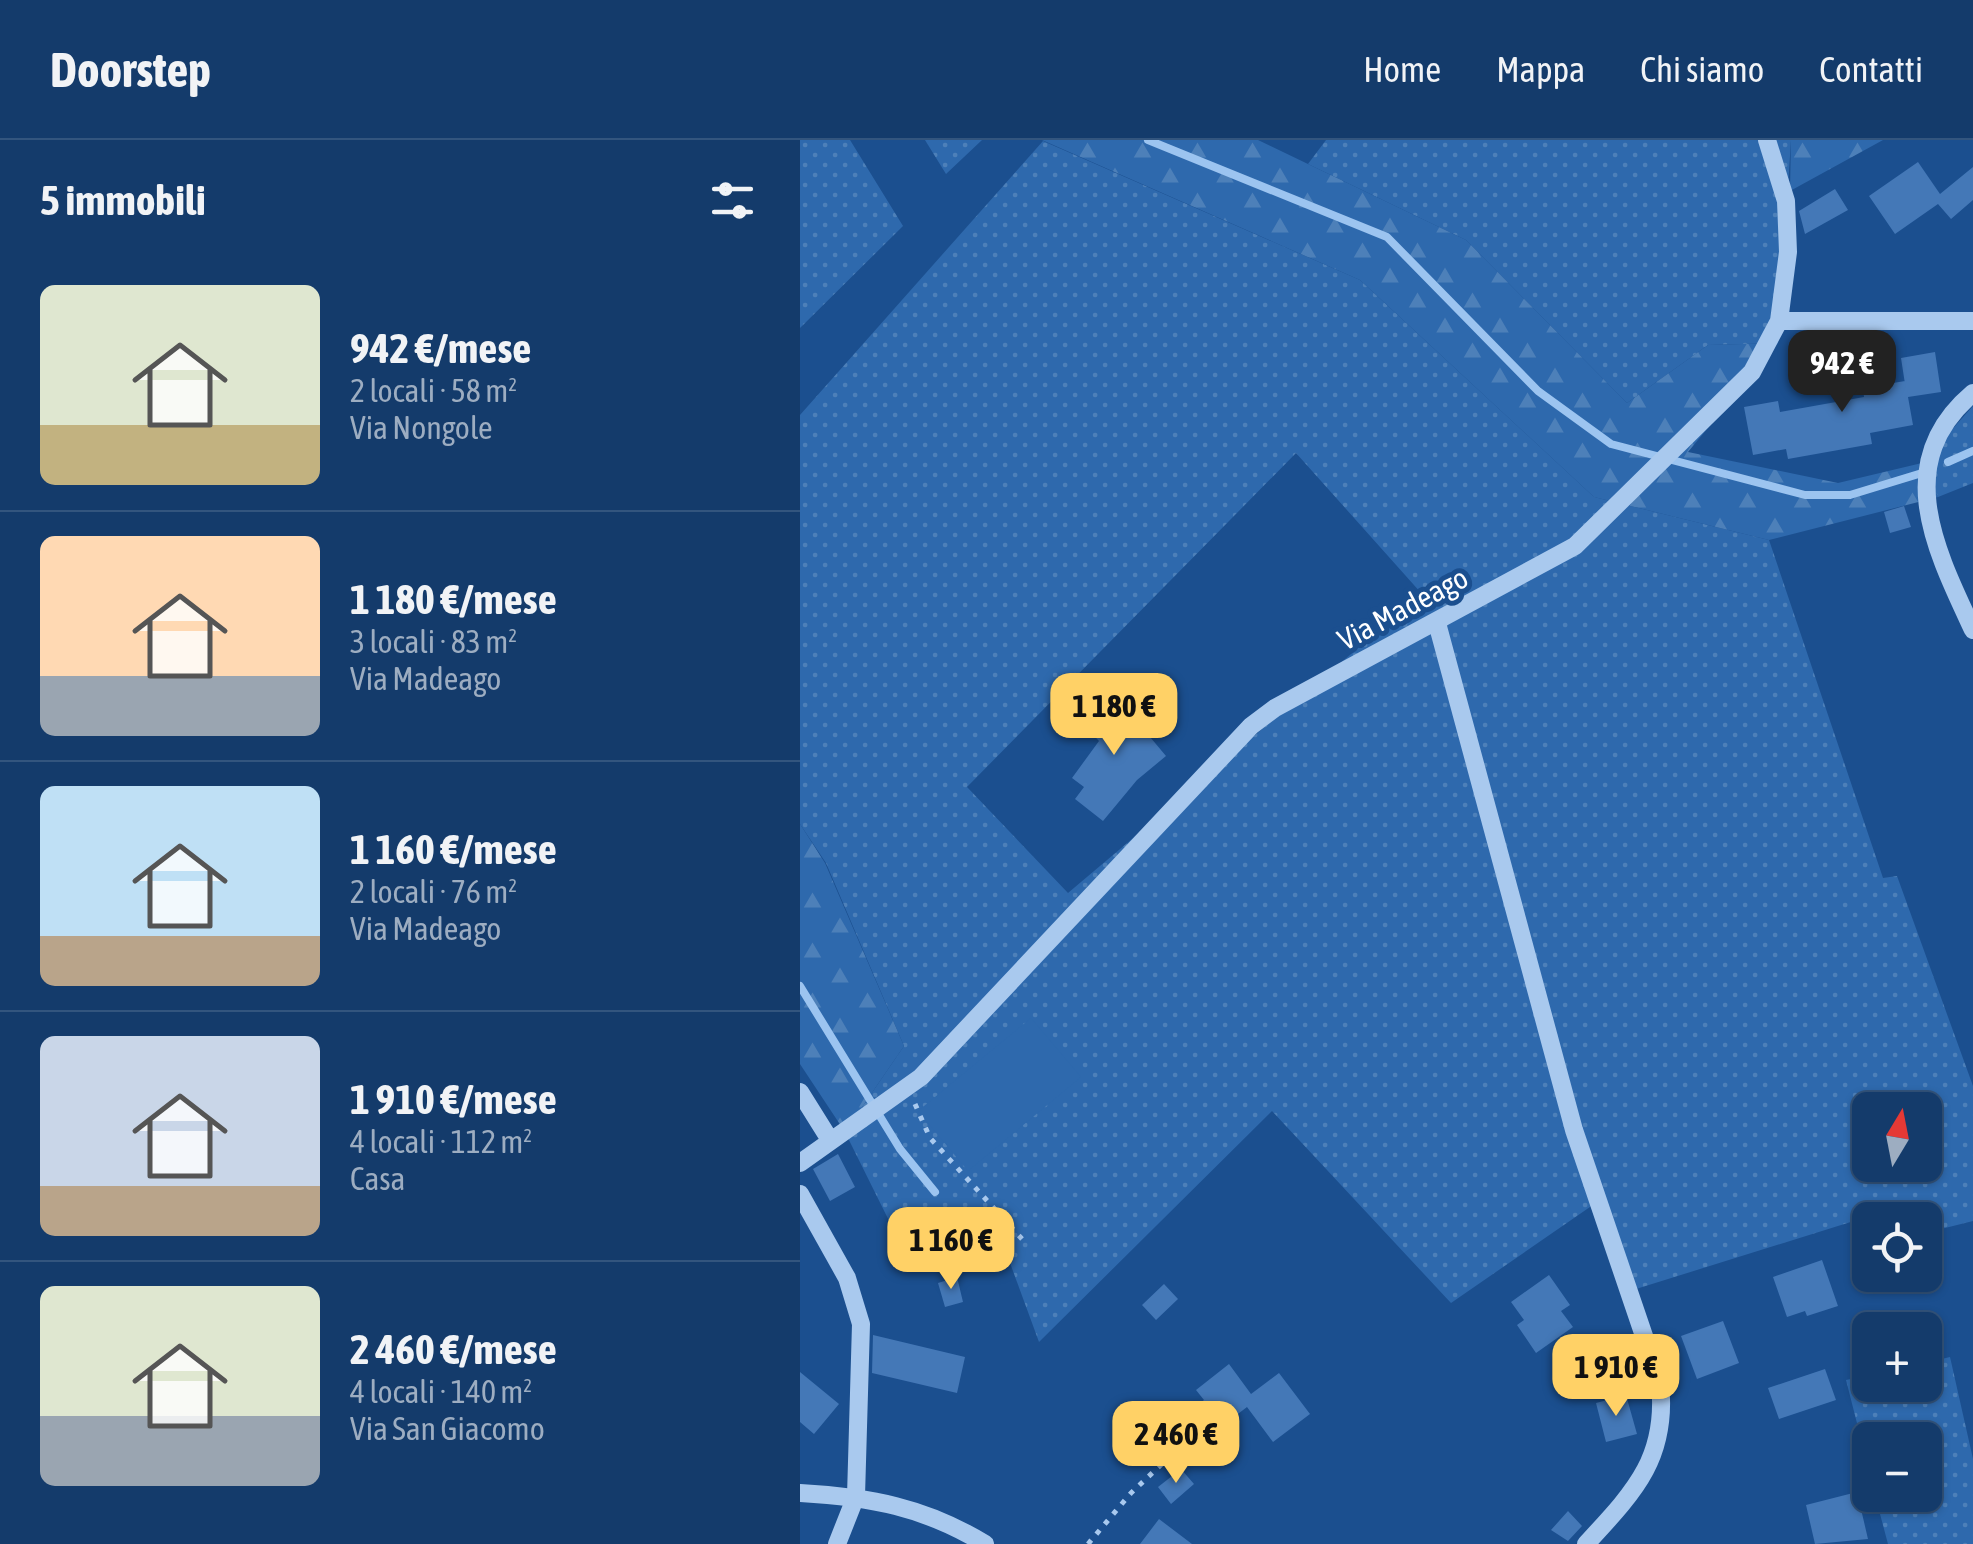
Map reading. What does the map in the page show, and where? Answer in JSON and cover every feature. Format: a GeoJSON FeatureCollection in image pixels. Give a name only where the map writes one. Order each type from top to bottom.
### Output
{"type":"FeatureCollection","features":[{"type":"Feature","properties":{"kind":"street","name":"Via Madeago"},"geometry":{"type":"LineString","coordinates":[[800,1163],[921,1077],[1250,726],[1275,708],[1575,546],[1752,372],[1778,321],[1789,225],[1767,140]]}},
{"type":"Feature","properties":{"kind":"street"},"geometry":{"type":"LineString","coordinates":[[1778,321],[1973,321]]}},
{"type":"Feature","properties":{"kind":"street"},"geometry":{"type":"LineString","coordinates":[[1973,393],[1940,428],[1930,452],[1926,479],[1932,530],[1973,630]]}},
{"type":"Feature","properties":{"kind":"street"},"geometry":{"type":"LineString","coordinates":[[1437,622],[1574,1130],[1660,1383],[1663,1413],[1659,1440],[1639,1485],[1586,1544]]}},
{"type":"Feature","properties":{"kind":"street"},"geometry":{"type":"LineString","coordinates":[[800,1092],[830,1140]]}},
{"type":"Feature","properties":{"kind":"street"},"geometry":{"type":"LineString","coordinates":[[800,1194],[848,1278],[858,1312],[863,1359],[856,1496],[837,1544]]}},
{"type":"Feature","properties":{"kind":"street"},"geometry":{"type":"LineString","coordinates":[[800,1493],[883,1500],[936,1516],[984,1544]]}},
{"type":"Feature","properties":{"kind":"path"},"geometry":{"type":"LineString","coordinates":[[921,1077],[915,1108],[930,1138],[1022,1239]]}},
{"type":"Feature","properties":{"kind":"path"},"geometry":{"type":"LineString","coordinates":[[1088,1544],[1131,1493],[1184,1442]]}},
{"type":"Feature","properties":{"kind":"green space"},"geometry":{"type":"Polygon","coordinates":[[[800,140],[850,140],[903,226],[800,328],[800,140]]]}},
{"type":"Feature","properties":{"kind":"green space"},"geometry":{"type":"Polygon","coordinates":[[[925,140],[982,140],[946,174],[925,140]]]}},
{"type":"Feature","properties":{"kind":"green space"},"geometry":{"type":"Polygon","coordinates":[[[1042,140],[1258,140],[1466,240],[1627,403],[1708,345],[1778,343],[1688,452],[1838,483],[1922,463],[1938,497],[1769,540],[1594,497],[1360,280],[1042,140]]]}},
{"type":"Feature","properties":{"kind":"green space"},"geometry":{"type":"Polygon","coordinates":[[[1326,140],[1791,140],[1778,343],[1708,345],[1627,403],[1466,240],[1308,164],[1326,140]]]}},
{"type":"Feature","properties":{"kind":"green space"},"geometry":{"type":"Polygon","coordinates":[[[1791,140],[1883,140],[1790,191],[1791,140]]]}},
{"type":"Feature","properties":{"kind":"green space"},"geometry":{"type":"Polygon","coordinates":[[[1043,141],[1360,280],[1594,497],[1769,540],[1883,878],[1897,876],[1973,1086],[1973,1221],[1942,1229],[1942,1202],[1852,1202],[1852,1222],[1636,1289],[1603,1198],[1451,1303],[1272,1111],[1039,1342],[995,1222],[910,1263],[845,1132],[904,1046],[826,863],[800,824],[800,415],[1043,141]],[[1296,453],[967,787],[1068,893],[1422,594],[1296,453]]]}},
{"type":"Feature","properties":{"kind":"green space"},"geometry":{"type":"Polygon","coordinates":[[[1973,406],[1973,483],[1938,497],[1922,463],[1973,406]]]}},
{"type":"Feature","properties":{"kind":"green space"},"geometry":{"type":"Polygon","coordinates":[[[800,824],[825,863],[904,1046],[845,1132],[800,1064],[800,824]]]}},
{"type":"Feature","properties":{"kind":"green space"},"geometry":{"type":"Polygon","coordinates":[[[1031,1018],[1081,1077],[968,1171],[918,1111],[1031,1018]]]}},
{"type":"Feature","properties":{"kind":"green space"},"geometry":{"type":"Polygon","coordinates":[[[1950,1357],[1973,1459],[1973,1544],[1888,1544],[1880,1512],[1942,1512],[1942,1422],[1857,1422],[1846,1380],[1852,1379],[1852,1402],[1942,1402],[1942,1359],[1950,1357]]]}},
{"type":"Feature","properties":{"kind":"building"},"geometry":{"type":"Polygon","coordinates":[[[1918,162],[1940,194],[1973,167],[1973,200],[1951,219],[1938,204],[1895,234],[1869,196],[1918,162]]]}},
{"type":"Feature","properties":{"kind":"building"},"geometry":{"type":"Polygon","coordinates":[[[1835,189],[1848,210],[1805,234],[1799,211],[1835,189]]]}},
{"type":"Feature","properties":{"kind":"building"},"geometry":{"type":"Polygon","coordinates":[[[1935,352],[1941,392],[1908,397],[1913,425],[1870,433],[1872,444],[1788,459],[1786,449],[1753,455],[1744,407],[1778,401],[1780,412],[1864,397],[1863,388],[1905,381],[1901,358],[1935,352]]]}},
{"type":"Feature","properties":{"kind":"building"},"geometry":{"type":"Polygon","coordinates":[[[1904,506],[1911,527],[1890,533],[1884,512],[1904,506]]]}},
{"type":"Feature","properties":{"kind":"building"},"geometry":{"type":"Polygon","coordinates":[[[1114,694],[1166,756],[1137,780],[1103,821],[1075,799],[1084,787],[1072,778],[1099,741],[1083,724],[1114,694]]]}},
{"type":"Feature","properties":{"kind":"building"},"geometry":{"type":"Polygon","coordinates":[[[838,1154],[855,1187],[830,1201],[813,1169],[838,1154]]]}},
{"type":"Feature","properties":{"kind":"building"},"geometry":{"type":"Polygon","coordinates":[[[1822,1260],[1838,1306],[1807,1316],[1805,1311],[1787,1317],[1773,1277],[1822,1260]]]}},
{"type":"Feature","properties":{"kind":"building"},"geometry":{"type":"Polygon","coordinates":[[[1549,1275],[1570,1305],[1561,1311],[1573,1327],[1536,1353],[1517,1325],[1524,1320],[1511,1302],[1549,1275]]]}},
{"type":"Feature","properties":{"kind":"building"},"geometry":{"type":"Polygon","coordinates":[[[957,1277],[963,1302],[945,1307],[938,1283],[957,1277]]]}},
{"type":"Feature","properties":{"kind":"building"},"geometry":{"type":"Polygon","coordinates":[[[1164,1284],[1178,1299],[1156,1320],[1142,1305],[1164,1284]]]}},
{"type":"Feature","properties":{"kind":"building"},"geometry":{"type":"Polygon","coordinates":[[[1723,1321],[1739,1363],[1697,1379],[1681,1336],[1723,1321]]]}},
{"type":"Feature","properties":{"kind":"building"},"geometry":{"type":"Polygon","coordinates":[[[873,1335],[965,1357],[957,1393],[872,1373],[873,1335]]]}},
{"type":"Feature","properties":{"kind":"building"},"geometry":{"type":"Polygon","coordinates":[[[1229,1364],[1251,1394],[1279,1373],[1310,1414],[1273,1442],[1247,1407],[1204,1440],[1184,1415],[1204,1400],[1196,1390],[1229,1364]]]}},
{"type":"Feature","properties":{"kind":"building"},"geometry":{"type":"Polygon","coordinates":[[[1825,1369],[1836,1400],[1779,1419],[1768,1388],[1825,1369]]]}},
{"type":"Feature","properties":{"kind":"building"},"geometry":{"type":"Polygon","coordinates":[[[800,1372],[839,1404],[814,1434],[800,1422],[800,1372]]]}},
{"type":"Feature","properties":{"kind":"building"},"geometry":{"type":"Polygon","coordinates":[[[1626,1395],[1637,1434],[1606,1442],[1596,1403],[1626,1395]]]}},
{"type":"Feature","properties":{"kind":"building"},"geometry":{"type":"Polygon","coordinates":[[[1181,1469],[1194,1484],[1171,1504],[1158,1487],[1181,1469]]]}},
{"type":"Feature","properties":{"kind":"building"},"geometry":{"type":"Polygon","coordinates":[[[1852,1493],[1852,1512],[1862,1512],[1868,1539],[1815,1544],[1806,1505],[1852,1493]]]}},
{"type":"Feature","properties":{"kind":"building"},"geometry":{"type":"Polygon","coordinates":[[[1568,1511],[1582,1526],[1568,1541],[1551,1530],[1568,1511]]]}},
{"type":"Feature","properties":{"kind":"building"},"geometry":{"type":"Polygon","coordinates":[[[1159,1519],[1192,1544],[1140,1544],[1159,1519]]]}},
{"type":"Feature","properties":{"kind":"waterway"},"geometry":{"type":"LineString","coordinates":[[1148,140],[1387,237],[1538,391],[1611,444],[1805,495],[1850,495],[1922,473]]}},
{"type":"Feature","properties":{"kind":"waterway"},"geometry":{"type":"LineString","coordinates":[[1948,462],[1973,451]]}},
{"type":"Feature","properties":{"kind":"waterway"},"geometry":{"type":"LineString","coordinates":[[800,986],[900,1149],[935,1192]]}}]}
